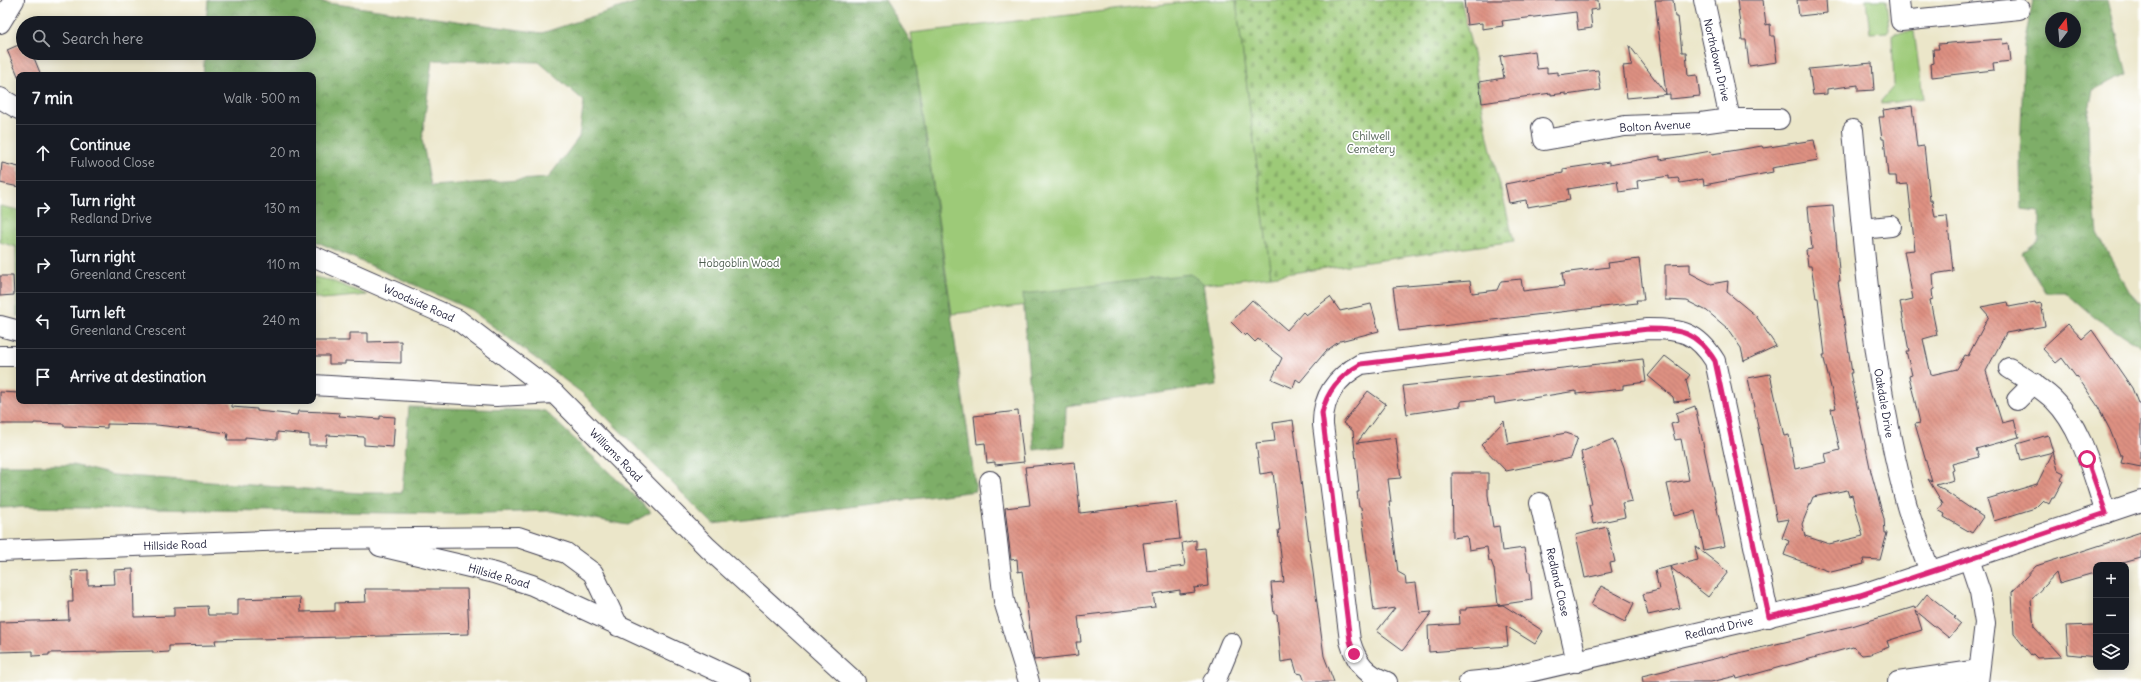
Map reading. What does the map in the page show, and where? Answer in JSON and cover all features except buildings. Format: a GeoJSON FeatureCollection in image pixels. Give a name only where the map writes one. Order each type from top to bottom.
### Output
{"type":"FeatureCollection","features":[{"type":"Feature","properties":{"kind":"street"},"geometry":{"type":"LineString","coordinates":[[0,23],[14,0]]}},
{"type":"Feature","properties":{"kind":"street","name":"Northdown Drive"},"geometry":{"type":"LineString","coordinates":[[1704,0],[1730,119]]}},
{"type":"Feature","properties":{"kind":"street"},"geometry":{"type":"LineString","coordinates":[[1898,0],[1901,21],[2019,9]]}},
{"type":"Feature","properties":{"kind":"street"},"geometry":{"type":"LineString","coordinates":[[0,98],[16,108]]}},
{"type":"Feature","properties":{"kind":"street","name":"Bolton Avenue"},"geometry":{"type":"LineString","coordinates":[[1542,128],[1544,140],[1625,126],[1702,123],[1730,119],[1779,119]]}},
{"type":"Feature","properties":{"kind":"street","name":"Oakdale Drive"},"geometry":{"type":"LineString","coordinates":[[1853,130],[1875,354],[1890,437],[1904,497],[1930,572]]}},
{"type":"Feature","properties":{"kind":"street"},"geometry":{"type":"LineString","coordinates":[[1862,229],[1891,226]]}},
{"type":"Feature","properties":{"kind":"street","name":"Woodside Road"},"geometry":{"type":"LineString","coordinates":[[316,257],[458,320],[554,393]]}},
{"type":"Feature","properties":{"kind":"street"},"geometry":{"type":"LineString","coordinates":[[0,326],[16,330]]}},
{"type":"Feature","properties":{"kind":"street"},"geometry":{"type":"LineString","coordinates":[[1387,682],[1368,673],[1360,665],[1354,654],[1350,641],[1322,413],[1329,393],[1341,377],[1361,364],[1648,329],[1676,330],[1688,333],[1708,350],[1715,361],[1769,617]]}},
{"type":"Feature","properties":{"kind":"street"},"geometry":{"type":"LineString","coordinates":[[0,356],[16,356]]}},
{"type":"Feature","properties":{"kind":"street"},"geometry":{"type":"LineString","coordinates":[[2009,368],[2034,383],[2055,401],[2070,421],[2087,459],[2106,513]]}},
{"type":"Feature","properties":{"kind":"street"},"geometry":{"type":"LineString","coordinates":[[2017,400],[2034,383]]}},
{"type":"Feature","properties":{"kind":"street"},"geometry":{"type":"LineString","coordinates":[[316,385],[496,396],[554,393]]}},
{"type":"Feature","properties":{"kind":"street","name":"Williams Road"},"geometry":{"type":"LineString","coordinates":[[554,393],[708,548],[855,682]]}},
{"type":"Feature","properties":{"kind":"street"},"geometry":{"type":"LineString","coordinates":[[990,481],[1004,601],[1029,682]]}},
{"type":"Feature","properties":{"kind":"street","name":"Redland Drive"},"geometry":{"type":"LineString","coordinates":[[1468,682],[1499,681],[1860,595],[2141,501]]}},
{"type":"Feature","properties":{"kind":"street","name":"Redland Close"},"geometry":{"type":"LineString","coordinates":[[1540,503],[1577,662]]}},
{"type":"Feature","properties":{"kind":"street","name":"Hillside Road"},"geometry":{"type":"LineString","coordinates":[[0,551],[350,539],[518,537],[566,553],[593,573],[618,626]]}},
{"type":"Feature","properties":{"kind":"street","name":"Hillside Road"},"geometry":{"type":"LineString","coordinates":[[350,539],[495,573],[532,585],[741,682]]}},
{"type":"Feature","properties":{"kind":"street"},"geometry":{"type":"LineString","coordinates":[[1898,682],[1979,676],[1985,623],[1980,592],[1969,559]]}},
{"type":"Feature","properties":{"kind":"street"},"geometry":{"type":"LineString","coordinates":[[1213,682],[1217,677],[1231,643]]}},
{"type":"Feature","properties":{"kind":"green space","name":"Hobgoblin Wood"},"geometry":{"type":"Polygon","coordinates":[[[208,0],[307,0],[542,33],[643,0],[885,0],[913,45],[976,491],[713,524],[582,393],[471,310],[316,241],[316,72],[203,72],[204,60],[316,60],[316,16],[207,16],[208,0]],[[432,60],[422,139],[431,186],[548,178],[579,137],[584,101],[539,62],[432,60]]]}},
{"type":"Feature","properties":{"kind":"green space"},"geometry":{"type":"Polygon","coordinates":[[[1202,0],[1236,0],[1271,276],[952,314],[911,33],[1202,0]]]}},
{"type":"Feature","properties":{"kind":"green space","name":"Chilwell Cemetery"},"geometry":{"type":"Polygon","coordinates":[[[1236,0],[1461,0],[1472,49],[1488,138],[1514,241],[1271,276],[1236,0]]]}},
{"type":"Feature","properties":{"kind":"green space"},"geometry":{"type":"Polygon","coordinates":[[[1866,0],[1886,0],[1889,29],[1887,32],[1870,33],[1866,0]]]}},
{"type":"Feature","properties":{"kind":"green space"},"geometry":{"type":"Polygon","coordinates":[[[2033,0],[2108,0],[2127,74],[2093,90],[2088,115],[2089,155],[2097,233],[2129,291],[2141,304],[2141,347],[2094,317],[2065,292],[2045,292],[2022,253],[2039,240],[2039,211],[2021,209],[2020,155],[2024,45],[2033,0]]]}},
{"type":"Feature","properties":{"kind":"green space"},"geometry":{"type":"Polygon","coordinates":[[[1914,31],[1923,98],[1881,104],[1881,101],[1894,86],[1892,36],[1894,33],[1914,31]]]}},
{"type":"Feature","properties":{"kind":"green space"},"geometry":{"type":"Polygon","coordinates":[[[0,206],[16,209],[16,247],[0,242],[0,206]]]}},
{"type":"Feature","properties":{"kind":"green space"},"geometry":{"type":"Polygon","coordinates":[[[1190,274],[1203,283],[1217,385],[1066,406],[1065,446],[1034,450],[1023,294],[1190,274]]]}},
{"type":"Feature","properties":{"kind":"green space"},"geometry":{"type":"Polygon","coordinates":[[[316,278],[329,280],[367,295],[323,299],[316,298],[316,278]]]}},
{"type":"Feature","properties":{"kind":"green space"},"geometry":{"type":"Polygon","coordinates":[[[409,407],[545,411],[651,512],[628,525],[551,511],[454,514],[23,507],[0,508],[0,465],[73,465],[113,475],[361,493],[402,493],[409,407]]]}},
{"type":"Feature","properties":{"kind":"route"},"geometry":{"type":"LineString","coordinates":[[1354,654],[1350,641],[1322,413],[1329,393],[1341,377],[1361,364],[1648,329],[1676,330],[1688,333],[1708,350],[1715,361],[1769,617],[1860,595],[2106,513],[2087,459]]}}]}
